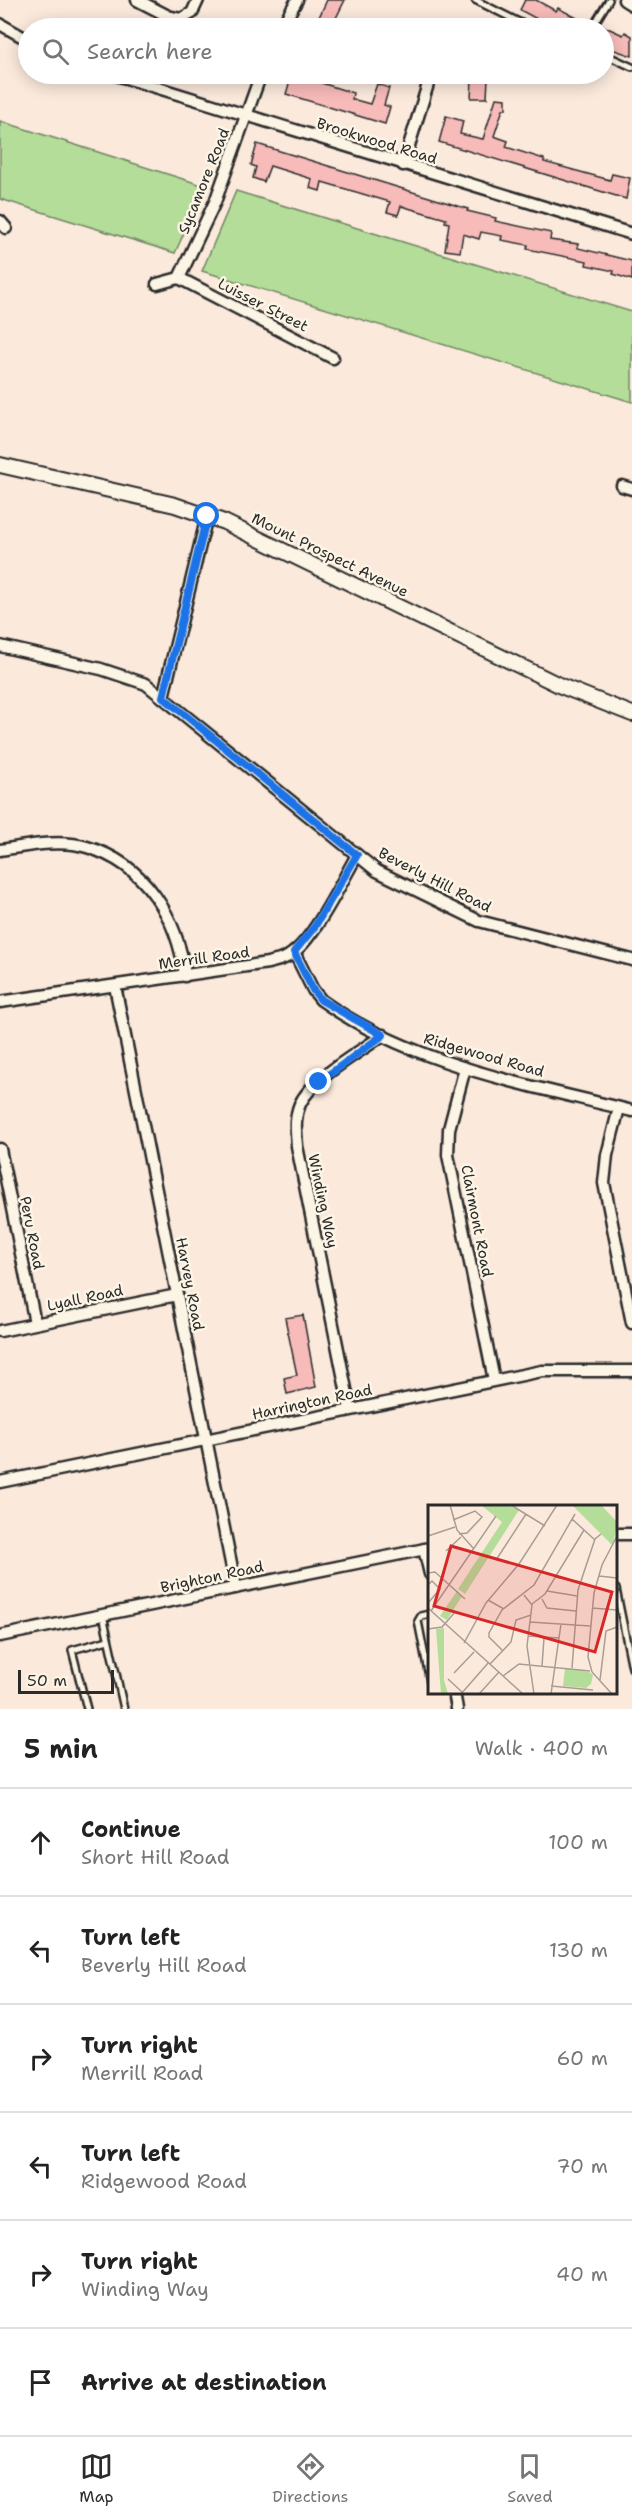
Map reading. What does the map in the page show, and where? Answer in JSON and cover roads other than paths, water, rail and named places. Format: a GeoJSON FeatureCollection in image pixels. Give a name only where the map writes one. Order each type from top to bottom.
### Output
{"type":"FeatureCollection","features":[{"type":"Feature","properties":{"kind":"street"},"geometry":{"type":"LineString","coordinates":[[137,0],[177,18]]}},
{"type":"Feature","properties":{"kind":"street"},"geometry":{"type":"LineString","coordinates":[[183,18],[192,13],[198,0]]}},
{"type":"Feature","properties":{"kind":"street"},"geometry":{"type":"LineString","coordinates":[[287,18],[297,0]]}},
{"type":"Feature","properties":{"kind":"street"},"geometry":{"type":"LineString","coordinates":[[624,0],[632,5]]}},
{"type":"Feature","properties":{"kind":"street"},"geometry":{"type":"LineString","coordinates":[[0,24],[18,34]]}},
{"type":"Feature","properties":{"kind":"street","name":"Brookwood Road"},"geometry":{"type":"LineString","coordinates":[[145,84],[632,234]]}},
{"type":"Feature","properties":{"kind":"street","name":"Sycamore Road"},"geometry":{"type":"LineString","coordinates":[[179,278],[212,210],[258,84]]}},
{"type":"Feature","properties":{"kind":"street"},"geometry":{"type":"LineString","coordinates":[[403,165],[428,84]]}},
{"type":"Feature","properties":{"kind":"street"},"geometry":{"type":"LineString","coordinates":[[157,284],[179,278]]}},
{"type":"Feature","properties":{"kind":"street","name":"Luisser Street"},"geometry":{"type":"LineString","coordinates":[[179,278],[333,358]]}},
{"type":"Feature","properties":{"kind":"street","name":"Mount Prospect Avenue"},"geometry":{"type":"LineString","coordinates":[[0,465],[175,505],[207,516],[561,687],[632,714]]}},
{"type":"Feature","properties":{"kind":"street"},"geometry":{"type":"LineString","coordinates":[[163,697],[207,516]]}},
{"type":"Feature","properties":{"kind":"street","name":"Beverly Hill Road"},"geometry":{"type":"LineString","coordinates":[[0,646],[135,678],[163,697],[377,871],[480,921],[632,960]]}},
{"type":"Feature","properties":{"kind":"street"},"geometry":{"type":"LineString","coordinates":[[0,850],[28,846],[70,845],[87,847],[121,864],[137,876],[159,899],[181,948],[185,976]]}},
{"type":"Feature","properties":{"kind":"street","name":"Merrill Road"},"geometry":{"type":"LineString","coordinates":[[0,1002],[268,963],[294,952],[315,926],[357,855]]}},
{"type":"Feature","properties":{"kind":"street","name":"Ridgewood Road"},"geometry":{"type":"LineString","coordinates":[[294,952],[313,990],[321,1000],[383,1035],[429,1057],[632,1111]]}},
{"type":"Feature","properties":{"kind":"street","name":"Harvey Road"},"geometry":{"type":"LineString","coordinates":[[115,986],[236,1588]]}},
{"type":"Feature","properties":{"kind":"street","name":"Winding Way"},"geometry":{"type":"LineString","coordinates":[[350,1409],[297,1146],[296,1119],[300,1104],[309,1091],[383,1035]]}},
{"type":"Feature","properties":{"kind":"street","name":"Clairmont Road"},"geometry":{"type":"LineString","coordinates":[[465,1068],[449,1129],[448,1155],[494,1380]]}},
{"type":"Feature","properties":{"kind":"street"},"geometry":{"type":"LineString","coordinates":[[619,1108],[607,1155],[604,1183],[632,1323]]}},
{"type":"Feature","properties":{"kind":"street","name":"Peru Road"},"geometry":{"type":"LineString","coordinates":[[0,1149],[2,1171],[35,1323]]}},
{"type":"Feature","properties":{"kind":"street","name":"Lyall Road"},"geometry":{"type":"LineString","coordinates":[[0,1331],[177,1294]]}},
{"type":"Feature","properties":{"kind":"street","name":"Harrington Road"},"geometry":{"type":"LineString","coordinates":[[0,1482],[542,1371],[632,1371]]}},
{"type":"Feature","properties":{"kind":"street","name":"Brighton Road"},"geometry":{"type":"LineString","coordinates":[[0,1636],[427,1548]]}},
{"type":"Feature","properties":{"kind":"street"},"geometry":{"type":"LineString","coordinates":[[454,1694],[457,1709]]}},
{"type":"Feature","properties":{"kind":"lane"},"geometry":{"type":"LineString","coordinates":[[475,0],[511,18]]}},
{"type":"Feature","properties":{"kind":"lane"},"geometry":{"type":"LineString","coordinates":[[598,18],[609,0]]}},
{"type":"Feature","properties":{"kind":"lane"},"geometry":{"type":"LineString","coordinates":[[614,59],[632,67]]}},
{"type":"Feature","properties":{"kind":"lane"},"geometry":{"type":"LineString","coordinates":[[617,1598],[632,1668]]}},
{"type":"Feature","properties":{"kind":"lane"},"geometry":{"type":"LineString","coordinates":[[428,1614],[421,1616],[418,1621],[428,1676]]}},
{"type":"Feature","properties":{"kind":"lane"},"geometry":{"type":"LineString","coordinates":[[102,1615],[124,1709]]}},
{"type":"Feature","properties":{"kind":"lane"},"geometry":{"type":"LineString","coordinates":[[87,1709],[72,1650],[108,1640]]}}]}
